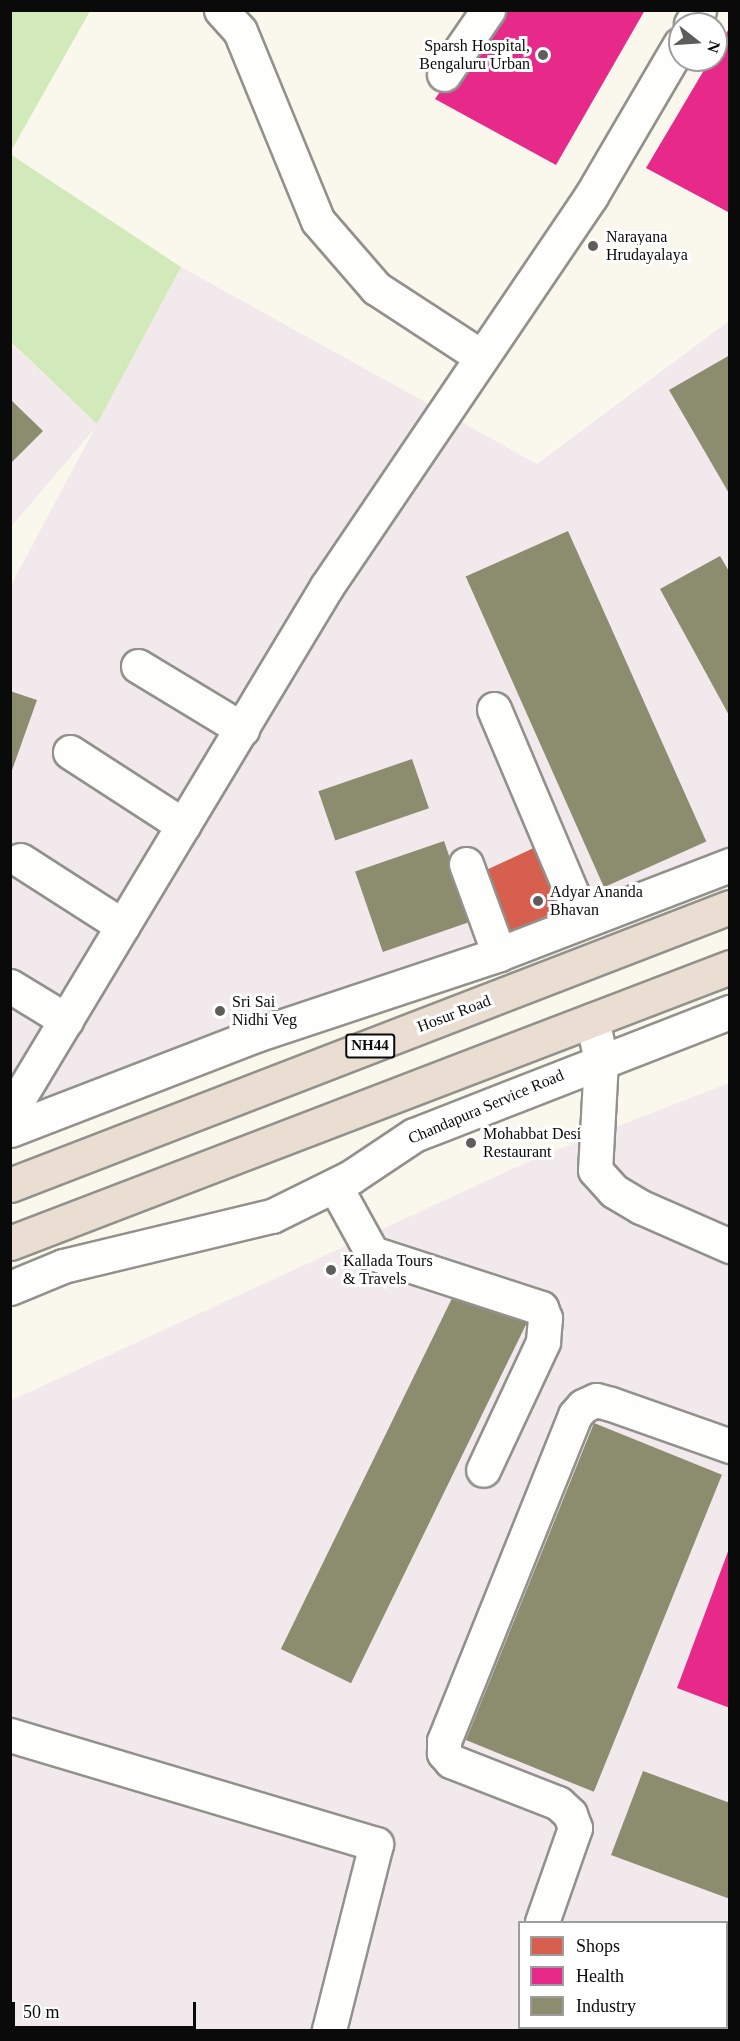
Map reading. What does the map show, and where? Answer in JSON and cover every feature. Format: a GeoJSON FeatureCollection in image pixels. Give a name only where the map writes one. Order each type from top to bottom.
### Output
{"type":"FeatureCollection","features":[{"type":"Feature","properties":{"kind":"highway","name":"Hosur Road"},"geometry":{"type":"LineString","coordinates":[[10,1185],[729,907]]}},
{"type":"Feature","properties":{"kind":"highway"},"geometry":{"type":"LineString","coordinates":[[10,1243],[729,967]]}},
{"type":"Feature","properties":{"kind":"street"},"geometry":{"type":"LineString","coordinates":[[221,10],[240,31],[318,221],[376,288],[482,357]]}},
{"type":"Feature","properties":{"kind":"street"},"geometry":{"type":"LineString","coordinates":[[444,74],[488,10]]}},
{"type":"Feature","properties":{"kind":"street"},"geometry":{"type":"LineString","coordinates":[[10,1120],[20,1096],[327,586],[591,196],[668,64]]}},
{"type":"Feature","properties":{"kind":"street"},"geometry":{"type":"LineString","coordinates":[[138,666],[242,729]]}},
{"type":"Feature","properties":{"kind":"street"},"geometry":{"type":"LineString","coordinates":[[494,709],[583,920]]}},
{"type":"Feature","properties":{"kind":"street"},"geometry":{"type":"LineString","coordinates":[[70,752],[183,825]]}},
{"type":"Feature","properties":{"kind":"street"},"geometry":{"type":"LineString","coordinates":[[20,860],[123,926]]}},
{"type":"Feature","properties":{"kind":"street"},"geometry":{"type":"LineString","coordinates":[[466,864],[499,954]]}},
{"type":"Feature","properties":{"kind":"street"},"geometry":{"type":"LineString","coordinates":[[10,1130],[256,1035],[499,954],[729,866]]}},
{"type":"Feature","properties":{"kind":"street"},"geometry":{"type":"LineString","coordinates":[[10,986],[66,1020]]}},
{"type":"Feature","properties":{"kind":"street","name":"Chandapura Service Road"},"geometry":{"type":"LineString","coordinates":[[10,1287],[63,1266],[272,1216],[335,1186],[414,1135],[601,1060],[729,1012]]}},
{"type":"Feature","properties":{"kind":"street"},"geometry":{"type":"LineString","coordinates":[[592,1020],[601,1060],[595,1170],[614,1191],[641,1207],[729,1246]]}},
{"type":"Feature","properties":{"kind":"street"},"geometry":{"type":"LineString","coordinates":[[335,1186],[372,1253],[541,1308],[545,1318],[543,1342],[483,1470]]}},
{"type":"Feature","properties":{"kind":"street"},"geometry":{"type":"LineString","coordinates":[[543,1921],[575,1828],[570,1814],[558,1803],[452,1761],[444,1753],[444,1741],[575,1415],[583,1406],[596,1400],[729,1446]]}},
{"type":"Feature","properties":{"kind":"street"},"geometry":{"type":"LineString","coordinates":[[10,1735],[376,1844],[329,2031]]}},
{"type":"Feature","properties":{"kind":"shaded area"},"geometry":{"type":"Polygon","coordinates":[[[181,267],[537,464],[729,321],[729,852],[11,1141],[11,585],[95,428],[11,527],[10,342],[97,424],[181,267]]]}},
{"type":"Feature","properties":{"kind":"shaded area"},"geometry":{"type":"Polygon","coordinates":[[[729,1083],[729,2030],[11,2030],[10,1401],[536,1158],[729,1083]]]}},
{"type":"Feature","properties":{"kind":"green space"},"geometry":{"type":"Polygon","coordinates":[[[10,11],[90,11],[11,151],[10,11]]]}},
{"type":"Feature","properties":{"kind":"green space"},"geometry":{"type":"Polygon","coordinates":[[[10,154],[181,267],[97,424],[11,342],[10,154]]]}},
{"type":"Feature","properties":{"kind":"building: Shops"},"geometry":{"type":"Polygon","coordinates":[[[540,845],[568,906],[505,935],[477,875],[540,845]]]}},
{"type":"Feature","properties":{"kind":"building: Health","name":"Sparsh Hospital, Bengaluru Urban"},"geometry":{"type":"Polygon","coordinates":[[[496,10],[645,10],[556,165],[435,99],[496,10]]]}},
{"type":"Feature","properties":{"kind":"building: Health"},"geometry":{"type":"Polygon","coordinates":[[[730,27],[730,213],[646,168],[703,72],[728,72],[728,30],[730,27]]]}},
{"type":"Feature","properties":{"kind":"building: Health"},"geometry":{"type":"Polygon","coordinates":[[[730,1549],[730,1708],[677,1688],[730,1549]]]}},
{"type":"Feature","properties":{"kind":"building: Industry"},"geometry":{"type":"Polygon","coordinates":[[[730,355],[730,495],[669,390],[730,355]]]}},
{"type":"Feature","properties":{"kind":"building: Industry"},"geometry":{"type":"Polygon","coordinates":[[[10,399],[43,431],[10,464],[10,399]]]}},
{"type":"Feature","properties":{"kind":"building: Industry"},"geometry":{"type":"Polygon","coordinates":[[[568,531],[706,842],[604,887],[466,577],[568,531]]]}},
{"type":"Feature","properties":{"kind":"building: Industry"},"geometry":{"type":"Polygon","coordinates":[[[720,556],[730,573],[730,717],[660,589],[720,556]]]}},
{"type":"Feature","properties":{"kind":"building: Industry"},"geometry":{"type":"Polygon","coordinates":[[[10,691],[37,700],[11,773],[10,773],[10,691]]]}},
{"type":"Feature","properties":{"kind":"building: Industry"},"geometry":{"type":"Polygon","coordinates":[[[412,759],[429,808],[335,840],[318,791],[412,759]]]}},
{"type":"Feature","properties":{"kind":"building: Industry"},"geometry":{"type":"Polygon","coordinates":[[[444,841],[472,921],[383,952],[355,872],[444,841]]]}},
{"type":"Feature","properties":{"kind":"building: Industry"},"geometry":{"type":"Polygon","coordinates":[[[458,1286],[528,1320],[351,1683],[281,1649],[458,1286]]]}},
{"type":"Feature","properties":{"kind":"building: Industry"},"geometry":{"type":"Polygon","coordinates":[[[594,1423],[722,1475],[594,1792],[466,1740],[594,1423]]]}},
{"type":"Feature","properties":{"kind":"building: Industry"},"geometry":{"type":"Polygon","coordinates":[[[643,1771],[730,1803],[730,1899],[611,1855],[643,1771]]]}},
{"type":"Feature","properties":{"kind":"place","name":"Sparsh Hospital, Bengaluru Urban"},"geometry":{"type":"Point","coordinates":[543,55]}},
{"type":"Feature","properties":{"kind":"place","name":"Narayana Hrudayalaya"},"geometry":{"type":"Point","coordinates":[593,246]}},
{"type":"Feature","properties":{"kind":"place","name":"Adyar Ananda Bhavan"},"geometry":{"type":"Point","coordinates":[538,901]}},
{"type":"Feature","properties":{"kind":"place","name":"Sri Sai Nidhi Veg"},"geometry":{"type":"Point","coordinates":[220,1011]}},
{"type":"Feature","properties":{"kind":"place","name":"Mohabbat Desi Restaurant"},"geometry":{"type":"Point","coordinates":[471,1143]}},
{"type":"Feature","properties":{"kind":"place","name":"Kallada Tours & Travels"},"geometry":{"type":"Point","coordinates":[331,1270]}}]}
